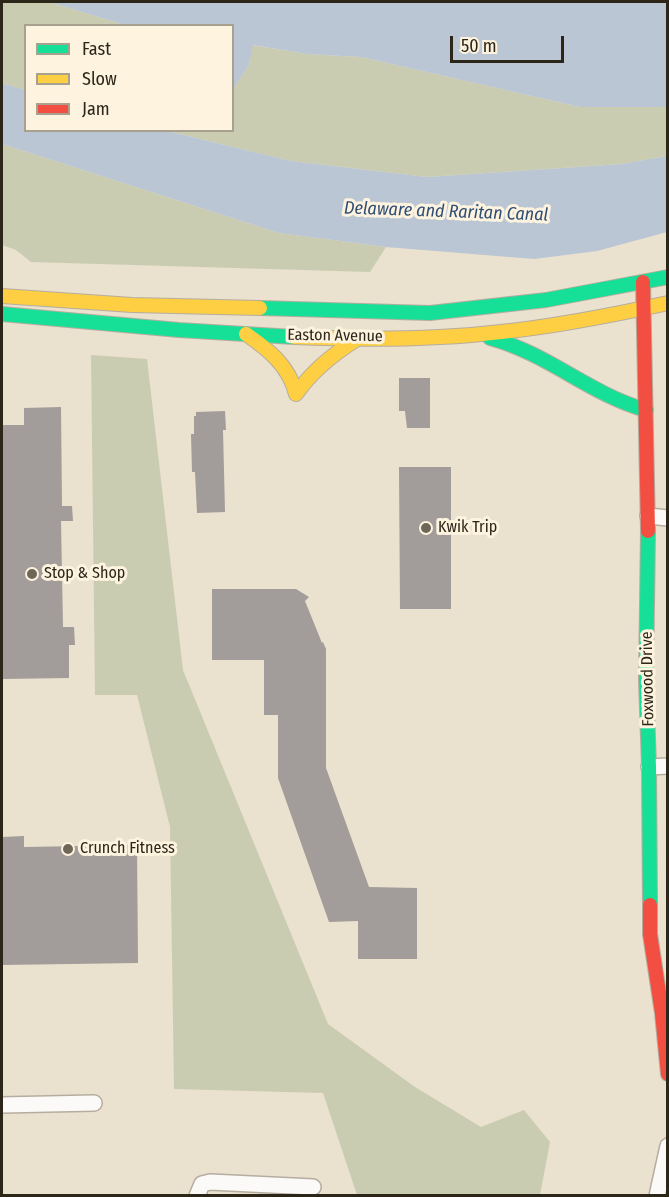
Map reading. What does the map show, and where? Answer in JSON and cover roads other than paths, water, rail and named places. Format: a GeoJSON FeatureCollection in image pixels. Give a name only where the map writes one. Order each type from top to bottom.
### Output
{"type":"FeatureCollection","features":[{"type":"Feature","properties":{"kind":"main road","name":"Easton Avenue"},"geometry":{"type":"LineString","coordinates":[[2,296],[132,305],[430,313],[546,300],[668,277]]}},
{"type":"Feature","properties":{"kind":"main road","name":"Foxwood Drive"},"geometry":{"type":"LineString","coordinates":[[643,282],[648,516],[646,680],[650,934],[662,981],[662,1013],[668,1074]]}},
{"type":"Feature","properties":{"kind":"main road","name":"Easton Avenue"},"geometry":{"type":"LineString","coordinates":[[2,314],[246,334],[357,339],[474,335],[555,325],[668,303]]}},
{"type":"Feature","properties":{"kind":"main road"},"geometry":{"type":"LineString","coordinates":[[246,334],[278,360],[294,383],[296,394],[303,383],[332,354],[357,339]]}},
{"type":"Feature","properties":{"kind":"main road"},"geometry":{"type":"LineString","coordinates":[[474,335],[508,342],[542,356],[617,401],[646,410]]}},
{"type":"Feature","properties":{"kind":"street"},"geometry":{"type":"LineString","coordinates":[[648,516],[668,518]]}},
{"type":"Feature","properties":{"kind":"street"},"geometry":{"type":"LineString","coordinates":[[649,767],[668,766]]}},
{"type":"Feature","properties":{"kind":"street"},"geometry":{"type":"LineString","coordinates":[[2,1105],[94,1103]]}},
{"type":"Feature","properties":{"kind":"street"},"geometry":{"type":"LineString","coordinates":[[657,1196],[665,1174],[668,1146]]}},
{"type":"Feature","properties":{"kind":"street"},"geometry":{"type":"LineString","coordinates":[[197,1196],[202,1184],[210,1182],[266,1190],[313,1187]]}},
{"type":"Feature","properties":{"kind":"water"},"geometry":{"type":"Polygon","coordinates":[[[49,2],[667,2],[667,107],[580,107],[361,57],[306,54],[253,45],[249,65],[234,88],[234,24],[122,24],[49,2]]]}},
{"type":"Feature","properties":{"kind":"water","name":"Delaware and Raritan Canal"},"geometry":{"type":"Polygon","coordinates":[[[2,83],[24,90],[24,132],[171,132],[291,161],[427,177],[622,164],[667,156],[667,232],[597,251],[534,259],[386,247],[279,233],[2,144],[2,83]]]}},
{"type":"Feature","properties":{"kind":"place","name":"Kwik Trip"},"geometry":{"type":"Point","coordinates":[426,528]}},
{"type":"Feature","properties":{"kind":"place","name":"Stop & Shop"},"geometry":{"type":"Point","coordinates":[32,574]}},
{"type":"Feature","properties":{"kind":"place","name":"Crunch Fitness"},"geometry":{"type":"Point","coordinates":[68,849]}}]}
